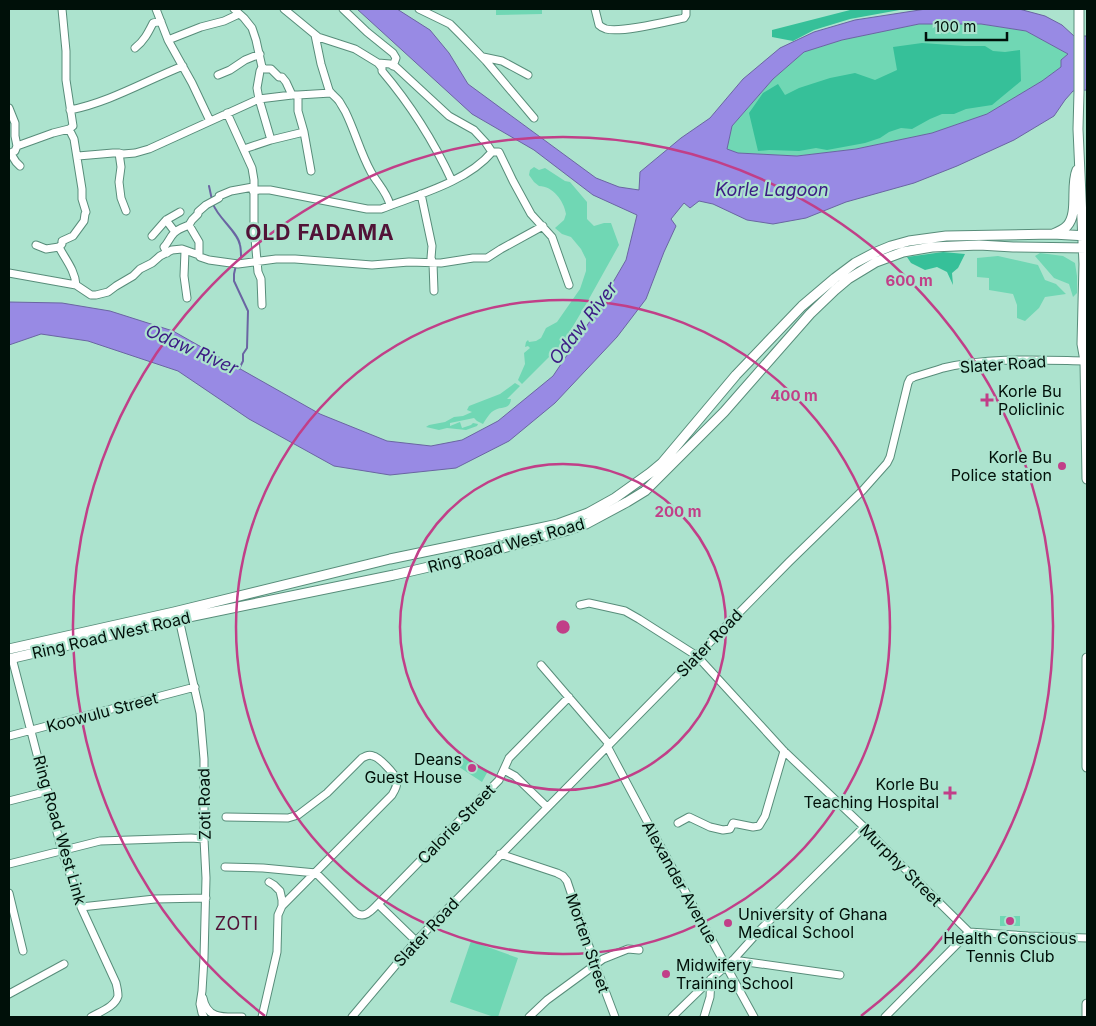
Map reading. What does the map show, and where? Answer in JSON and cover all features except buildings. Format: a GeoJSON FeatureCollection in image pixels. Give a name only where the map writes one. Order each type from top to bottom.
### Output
{"type":"FeatureCollection","features":[{"type":"Feature","properties":{"kind":"main road"},"geometry":{"type":"LineString","coordinates":[[1053,234],[1069,224],[1073,212],[1076,174],[1080,164],[1079,9]]}},
{"type":"Feature","properties":{"kind":"main road"},"geometry":{"type":"LineString","coordinates":[[1079,145],[1086,241],[1082,344],[1086,356],[1087,479]]}},
{"type":"Feature","properties":{"kind":"main road","name":"Ring Road West Road"},"geometry":{"type":"LineString","coordinates":[[10,655],[174,612],[390,559],[558,524],[588,513],[615,498],[662,463],[714,400],[802,306],[855,263],[891,246],[910,241],[946,236],[1053,234],[1086,241]]}},
{"type":"Feature","properties":{"kind":"main road"},"geometry":{"type":"LineString","coordinates":[[979,245],[1062,244],[1086,241]]}},
{"type":"Feature","properties":{"kind":"main road","name":"Ring Road West Road"},"geometry":{"type":"LineString","coordinates":[[10,655],[394,575],[458,560],[586,524],[645,491],[747,387],[810,314],[848,279],[876,262],[903,252],[932,247],[979,245],[1058,248],[1086,241]]}},
{"type":"Feature","properties":{"kind":"main road"},"geometry":{"type":"LineString","coordinates":[[1058,248],[1074,255],[1084,264]]}},
{"type":"Feature","properties":{"kind":"main road"},"geometry":{"type":"LineString","coordinates":[[390,559],[394,575]]}},
{"type":"Feature","properties":{"kind":"main road"},"geometry":{"type":"LineString","coordinates":[[1087,658],[1087,767]]}},
{"type":"Feature","properties":{"kind":"main road"},"geometry":{"type":"LineString","coordinates":[[1087,1004],[1087,1017]]}},
{"type":"Feature","properties":{"kind":"street"},"geometry":{"type":"LineString","coordinates":[[17,146],[73,126],[66,80],[66,51],[62,9]]}},
{"type":"Feature","properties":{"kind":"street"},"geometry":{"type":"LineString","coordinates":[[156,9],[168,40],[192,83],[210,121]]}},
{"type":"Feature","properties":{"kind":"street"},"geometry":{"type":"LineString","coordinates":[[284,9],[315,35],[355,49],[378,63],[436,148],[452,180]]}},
{"type":"Feature","properties":{"kind":"street"},"geometry":{"type":"LineString","coordinates":[[342,9],[393,52],[396,58],[393,66]]}},
{"type":"Feature","properties":{"kind":"street"},"geometry":{"type":"LineString","coordinates":[[419,9],[450,24],[482,57],[534,118]]}},
{"type":"Feature","properties":{"kind":"street"},"geometry":{"type":"LineString","coordinates":[[595,9],[599,25],[604,29],[614,30],[684,18],[686,9]]}},
{"type":"Feature","properties":{"kind":"street"},"geometry":{"type":"LineString","coordinates":[[168,40],[201,27],[224,21],[237,11],[252,28],[260,54],[262,67],[257,88],[271,140]]}},
{"type":"Feature","properties":{"kind":"street"},"geometry":{"type":"LineString","coordinates":[[135,48],[149,33],[153,23],[161,21]]}},
{"type":"Feature","properties":{"kind":"street"},"geometry":{"type":"LineString","coordinates":[[315,35],[326,83],[344,110],[363,158],[374,178],[384,190],[390,205]]}},
{"type":"Feature","properties":{"kind":"street"},"geometry":{"type":"LineString","coordinates":[[218,75],[260,54]]}},
{"type":"Feature","properties":{"kind":"street"},"geometry":{"type":"LineString","coordinates":[[482,57],[502,61],[528,75]]}},
{"type":"Feature","properties":{"kind":"street"},"geometry":{"type":"LineString","coordinates":[[378,63],[396,67],[449,116],[474,130],[492,152]]}},
{"type":"Feature","properties":{"kind":"street"},"geometry":{"type":"LineString","coordinates":[[70,110],[117,96],[183,66]]}},
{"type":"Feature","properties":{"kind":"street"},"geometry":{"type":"LineString","coordinates":[[262,67],[264,69],[271,69],[279,77],[282,77],[295,95],[311,170]]}},
{"type":"Feature","properties":{"kind":"street"},"geometry":{"type":"LineString","coordinates":[[78,156],[119,153],[135,154],[259,99],[331,93]]}},
{"type":"Feature","properties":{"kind":"street"},"geometry":{"type":"LineString","coordinates":[[9,105],[15,123],[17,146],[16,150],[10,154],[20,166]]}},
{"type":"Feature","properties":{"kind":"street"},"geometry":{"type":"LineString","coordinates":[[227,113],[252,168],[254,180],[254,227],[258,272],[261,279],[262,305]]}},
{"type":"Feature","properties":{"kind":"street"},"geometry":{"type":"LineString","coordinates":[[36,245],[46,248],[61,244],[73,236],[84,220],[86,212],[82,199],[78,156],[74,139],[69,129]]}},
{"type":"Feature","properties":{"kind":"street"},"geometry":{"type":"LineString","coordinates":[[244,149],[304,132]]}},
{"type":"Feature","properties":{"kind":"street"},"geometry":{"type":"LineString","coordinates":[[167,253],[164,247],[175,232],[189,226],[199,211],[206,205],[219,198],[219,196],[231,191],[270,190],[367,209],[381,209],[422,194],[466,174],[478,166],[492,152],[499,152],[531,214],[541,228],[552,238],[569,285]]}},
{"type":"Feature","properties":{"kind":"street"},"geometry":{"type":"LineString","coordinates":[[119,153],[119,188],[126,211]]}},
{"type":"Feature","properties":{"kind":"street"},"geometry":{"type":"LineString","coordinates":[[422,194],[432,246],[431,258],[433,263],[434,291]]}},
{"type":"Feature","properties":{"kind":"street"},"geometry":{"type":"LineString","coordinates":[[152,236],[166,220],[180,212]]}},
{"type":"Feature","properties":{"kind":"street"},"geometry":{"type":"LineString","coordinates":[[166,220],[175,232]]}},
{"type":"Feature","properties":{"kind":"street"},"geometry":{"type":"LineString","coordinates":[[189,226],[199,242],[199,254]]}},
{"type":"Feature","properties":{"kind":"street"},"geometry":{"type":"LineString","coordinates":[[9,273],[76,285],[91,295],[104,294],[172,250],[185,250],[199,254],[209,260],[238,264],[276,259],[372,265],[409,262],[441,263],[473,258],[487,258],[541,228]]}},
{"type":"Feature","properties":{"kind":"street"},"geometry":{"type":"LineString","coordinates":[[61,244],[76,278],[76,285]]}},
{"type":"Feature","properties":{"kind":"street"},"geometry":{"type":"LineString","coordinates":[[185,250],[184,276],[187,298]]}},
{"type":"Feature","properties":{"kind":"street","name":"Slater Road"},"geometry":{"type":"LineString","coordinates":[[352,1017],[416,940],[789,562],[863,490],[887,463],[910,379],[944,368],[978,363],[1086,356]]}},
{"type":"Feature","properties":{"kind":"street","name":"Murphy Street"},"geometry":{"type":"LineString","coordinates":[[580,605],[589,603],[625,611],[697,656],[784,751],[970,932]]}},
{"type":"Feature","properties":{"kind":"street","name":"Zoti Road"},"geometry":{"type":"LineString","coordinates":[[179,619],[200,713],[204,759],[206,898],[200,1004],[204,1017]]}},
{"type":"Feature","properties":{"kind":"street","name":"Ring Road West Link"},"geometry":{"type":"LineString","coordinates":[[10,655],[48,791],[62,851],[81,907],[116,983],[117,998],[109,1007],[91,1017]]}},
{"type":"Feature","properties":{"kind":"street","name":"Alexander Avenue"},"geometry":{"type":"LineString","coordinates":[[541,665],[608,745],[754,1017]]}},
{"type":"Feature","properties":{"kind":"street","name":"Koowulu Street"},"geometry":{"type":"LineString","coordinates":[[9,736],[195,687]]}},
{"type":"Feature","properties":{"kind":"street","name":"Calorie Street"},"geometry":{"type":"LineString","coordinates":[[316,873],[360,916],[364,916],[499,780],[509,758],[569,697]]}},
{"type":"Feature","properties":{"kind":"street"},"geometry":{"type":"LineString","coordinates":[[678,823],[689,817],[710,828],[723,830],[730,830],[733,823],[759,826],[765,816],[784,751]]}},
{"type":"Feature","properties":{"kind":"street"},"geometry":{"type":"LineString","coordinates":[[226,817],[288,818],[298,815],[327,792],[367,755],[378,757],[395,776],[397,782],[392,795],[282,906],[278,915],[278,952],[262,1017]]}},
{"type":"Feature","properties":{"kind":"street"},"geometry":{"type":"LineString","coordinates":[[504,770],[515,776],[547,807]]}},
{"type":"Feature","properties":{"kind":"street"},"geometry":{"type":"LineString","coordinates":[[9,801],[48,791]]}},
{"type":"Feature","properties":{"kind":"street"},"geometry":{"type":"LineString","coordinates":[[672,1017],[733,960],[760,930],[864,827]]}},
{"type":"Feature","properties":{"kind":"street"},"geometry":{"type":"LineString","coordinates":[[9,864],[100,841],[204,839]]}},
{"type":"Feature","properties":{"kind":"street","name":"Morten Street"},"geometry":{"type":"LineString","coordinates":[[500,854],[563,876],[567,881],[615,1017]]}},
{"type":"Feature","properties":{"kind":"street"},"geometry":{"type":"LineString","coordinates":[[225,867],[263,868],[316,873]]}},
{"type":"Feature","properties":{"kind":"street"},"geometry":{"type":"LineString","coordinates":[[269,882],[280,891],[282,906]]}},
{"type":"Feature","properties":{"kind":"street"},"geometry":{"type":"LineString","coordinates":[[9,893],[23,952]]}},
{"type":"Feature","properties":{"kind":"street"},"geometry":{"type":"LineString","coordinates":[[81,907],[155,900],[206,898]]}},
{"type":"Feature","properties":{"kind":"street"},"geometry":{"type":"LineString","coordinates":[[378,904],[416,940]]}},
{"type":"Feature","properties":{"kind":"street"},"geometry":{"type":"LineString","coordinates":[[885,1017],[970,932],[1087,938]]}},
{"type":"Feature","properties":{"kind":"street"},"geometry":{"type":"LineString","coordinates":[[529,1017],[546,1000],[595,964],[616,953],[639,950]]}},
{"type":"Feature","properties":{"kind":"street"},"geometry":{"type":"LineString","coordinates":[[733,960],[840,975]]}},
{"type":"Feature","properties":{"kind":"street"},"geometry":{"type":"LineString","coordinates":[[9,994],[64,964]]}},
{"type":"Feature","properties":{"kind":"street"},"geometry":{"type":"LineString","coordinates":[[704,1017],[710,997],[711,979]]}},
{"type":"Feature","properties":{"kind":"street","name":"Zoti Road"},"geometry":{"type":"LineString","coordinates":[[202,991],[204,1004],[213,1015],[219,1017],[242,1017]]}},
{"type":"Feature","properties":{"kind":"green space"},"geometry":{"type":"Polygon","coordinates":[[[496,9],[542,9],[542,14],[496,15],[496,9]]]}},
{"type":"Feature","properties":{"kind":"green space"},"geometry":{"type":"Polygon","coordinates":[[[854,9],[905,9],[850,19],[814,30],[793,41],[772,37],[772,30],[854,9]]]}},
{"type":"Feature","properties":{"kind":"green space"},"geometry":{"type":"Polygon","coordinates":[[[919,24],[981,24],[1026,31],[1068,54],[1061,60],[1061,67],[1042,81],[987,114],[932,133],[856,149],[797,156],[738,153],[727,149],[732,126],[773,79],[804,52],[842,40],[919,24]]]}},
{"type":"Feature","properties":{"kind":"green space"},"geometry":{"type":"Polygon","coordinates":[[[922,43],[985,46],[993,51],[1005,52],[1020,50],[1021,81],[992,105],[966,109],[954,114],[942,114],[912,129],[901,128],[865,143],[827,150],[816,148],[799,151],[758,151],[749,113],[763,93],[778,84],[785,95],[799,88],[830,78],[855,73],[875,80],[897,70],[893,47],[922,43]]]}},
{"type":"Feature","properties":{"kind":"green space"},"geometry":{"type":"Polygon","coordinates":[[[534,167],[539,170],[545,168],[565,181],[570,182],[587,202],[587,219],[594,226],[611,223],[619,245],[563,343],[522,384],[518,380],[525,364],[524,353],[530,348],[528,346],[525,347],[526,342],[528,340],[529,342],[536,341],[541,338],[546,328],[557,322],[580,289],[586,271],[586,259],[581,249],[571,237],[562,234],[555,228],[564,220],[566,214],[563,204],[553,191],[534,182],[529,175],[530,170],[534,167]]]}},
{"type":"Feature","properties":{"kind":"green space"},"geometry":{"type":"Polygon","coordinates":[[[943,252],[965,254],[958,268],[952,273],[953,285],[947,272],[937,267],[925,270],[911,263],[907,257],[943,252]]]}},
{"type":"Feature","properties":{"kind":"green space"},"geometry":{"type":"Polygon","coordinates":[[[1040,253],[1063,256],[1075,263],[1077,293],[1073,297],[1069,284],[1054,278],[1035,256],[1040,253]]]}},
{"type":"Feature","properties":{"kind":"green space"},"geometry":{"type":"Polygon","coordinates":[[[998,256],[1038,265],[1045,280],[1056,284],[1066,294],[1045,297],[1039,308],[1025,321],[1017,318],[1017,305],[1013,294],[989,290],[989,278],[977,277],[977,258],[998,256]]]}},
{"type":"Feature","properties":{"kind":"green space"},"geometry":{"type":"Polygon","coordinates":[[[515,383],[520,386],[507,399],[511,399],[509,405],[493,411],[483,424],[474,418],[450,423],[450,426],[460,422],[462,428],[473,423],[478,424],[466,430],[447,428],[439,430],[426,427],[472,412],[467,410],[469,406],[500,394],[515,383]]]}},
{"type":"Feature","properties":{"kind":"green space","name":"Deans Guest House"},"geometry":{"type":"Polygon","coordinates":[[[462,755],[488,771],[482,782],[456,765],[462,755]]]}},
{"type":"Feature","properties":{"kind":"green space","name":"Health Conscious Tennis Club"},"geometry":{"type":"Polygon","coordinates":[[[1000,916],[1020,916],[1020,926],[1000,926],[1000,916]]]}},
{"type":"Feature","properties":{"kind":"green space"},"geometry":{"type":"Polygon","coordinates":[[[471,941],[518,958],[498,1017],[450,1002],[471,941]]]}},
{"type":"Feature","properties":{"kind":"water"},"geometry":{"type":"Polygon","coordinates":[[[357,9],[397,9],[430,30],[449,53],[468,84],[596,178],[619,187],[639,190],[640,172],[681,138],[710,118],[743,79],[780,48],[814,32],[855,20],[926,9],[1019,9],[1045,16],[1062,25],[1074,36],[1087,36],[1087,90],[1073,91],[1054,116],[1014,140],[957,166],[914,183],[846,202],[806,218],[773,224],[747,220],[713,204],[699,201],[690,208],[684,203],[671,219],[676,226],[646,299],[617,337],[555,403],[509,441],[456,468],[390,475],[334,466],[249,419],[178,371],[88,341],[41,334],[9,345],[9,302],[62,303],[110,311],[173,331],[320,414],[387,441],[431,446],[462,440],[498,421],[553,376],[594,315],[626,260],[637,215],[593,195],[534,150],[472,114],[357,9]],[[919,24],[842,40],[804,52],[773,79],[732,126],[727,149],[738,153],[797,156],[856,149],[932,133],[987,114],[1042,81],[1061,67],[1061,60],[1068,54],[1026,31],[981,24],[919,24]]]}},
{"type":"Feature","properties":{"kind":"waterway"},"geometry":{"type":"LineString","coordinates":[[209,186],[212,200]]}},
{"type":"Feature","properties":{"kind":"waterway"},"geometry":{"type":"LineString","coordinates":[[213,204],[238,240],[241,248],[241,257],[238,261]]}},
{"type":"Feature","properties":{"kind":"waterway","name":"Odaw River"},"geometry":{"type":"LineString","coordinates":[[236,265],[234,281],[248,311],[247,348],[243,354],[243,361],[239,369]]}},
{"type":"Feature","properties":{"kind":"place","name":"Korle Bu Policlinic"},"geometry":{"type":"Point","coordinates":[987,400]}},
{"type":"Feature","properties":{"kind":"place","name":"Korle Bu Police station"},"geometry":{"type":"Point","coordinates":[1062,466]}},
{"type":"Feature","properties":{"kind":"place","name":"Deans Guest House"},"geometry":{"type":"Point","coordinates":[472,768]}},
{"type":"Feature","properties":{"kind":"place","name":"Korle Bu Teaching Hospital"},"geometry":{"type":"Point","coordinates":[950,793]}},
{"type":"Feature","properties":{"kind":"place","name":"Health Conscious Tennis Club"},"geometry":{"type":"Point","coordinates":[1010,921]}},
{"type":"Feature","properties":{"kind":"place","name":"University of Ghana Medical School"},"geometry":{"type":"Point","coordinates":[728,923]}},
{"type":"Feature","properties":{"kind":"place","name":"Midwifery Training School"},"geometry":{"type":"Point","coordinates":[666,974]}},
{"type":"Feature","properties":{"kind":"district","name":"OLD FADAMA"},"geometry":{"type":"Point","coordinates":[320,232]}},
{"type":"Feature","properties":{"kind":"district","name":"ZOTI"},"geometry":{"type":"Point","coordinates":[237,923]}},
{"type":"Feature","properties":{"kind":"water label","name":"Korle Lagoon"},"geometry":{"type":"Point","coordinates":[772,189]}}]}
